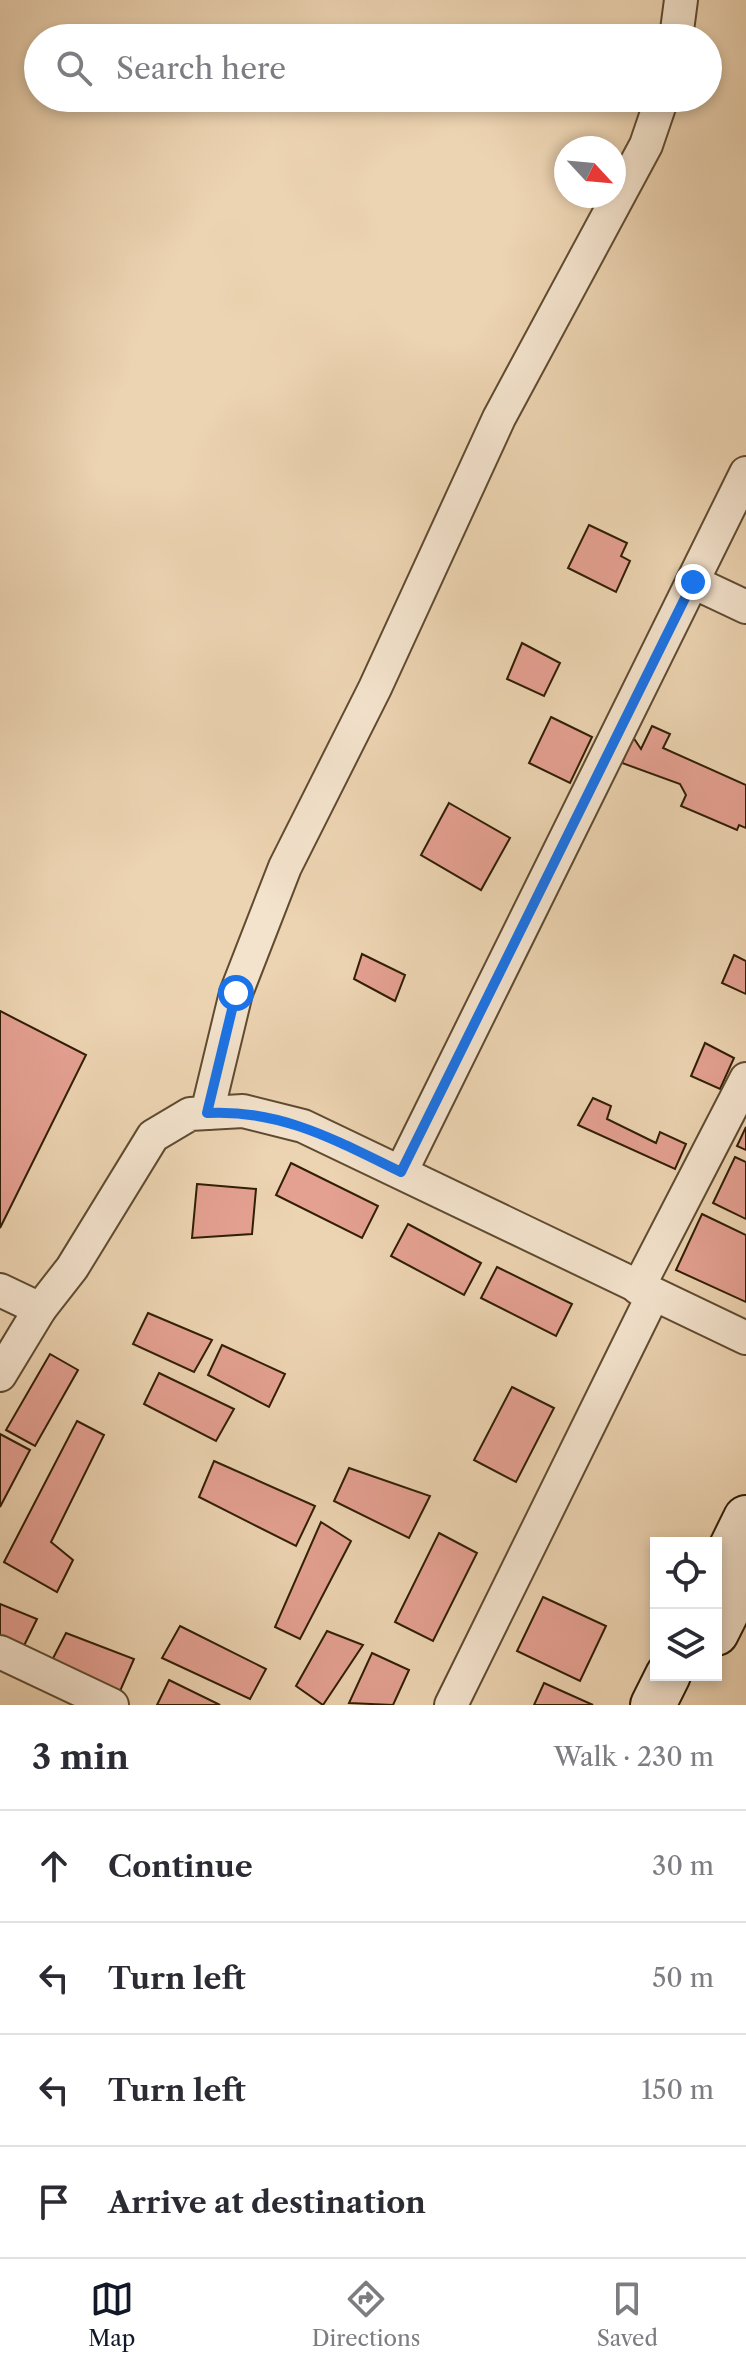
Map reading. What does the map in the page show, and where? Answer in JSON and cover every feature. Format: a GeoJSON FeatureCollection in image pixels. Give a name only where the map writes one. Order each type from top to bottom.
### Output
{"type":"FeatureCollection","features":[{"type":"Feature","properties":{"kind":"street"},"geometry":{"type":"LineString","coordinates":[[678,24],[681,0]]}},
{"type":"Feature","properties":{"kind":"street"},"geometry":{"type":"LineString","coordinates":[[207,1113],[236,993],[285,867],[375,688],[499,418],[646,145],[657,112]]}},
{"type":"Feature","properties":{"kind":"street"},"geometry":{"type":"LineString","coordinates":[[401,1172],[746,473]]}},
{"type":"Feature","properties":{"kind":"street"},"geometry":{"type":"LineString","coordinates":[[693,582],[746,607]]}},
{"type":"Feature","properties":{"kind":"street"},"geometry":{"type":"LineString","coordinates":[[451,1705],[746,1079]]}},
{"type":"Feature","properties":{"kind":"street"},"geometry":{"type":"LineString","coordinates":[[0,1375],[40,1309],[72,1268],[153,1136],[190,1114],[243,1111],[303,1126],[746,1338]]}},
{"type":"Feature","properties":{"kind":"street"},"geometry":{"type":"LineString","coordinates":[[0,1290],[40,1309]]}},
{"type":"Feature","properties":{"kind":"street"},"geometry":{"type":"LineString","coordinates":[[722,1567],[746,1518]]}},
{"type":"Feature","properties":{"kind":"street"},"geometry":{"type":"LineString","coordinates":[[722,1621],[746,1573]]}},
{"type":"Feature","properties":{"kind":"street"},"geometry":{"type":"LineString","coordinates":[[0,1652],[112,1705]]}},
{"type":"Feature","properties":{"kind":"street"},"geometry":{"type":"LineString","coordinates":[[653,1705],[665,1681]]}},
{"type":"Feature","properties":{"kind":"street"},"geometry":{"type":"LineString","coordinates":[[680,1705],[692,1681]]}},
{"type":"Feature","properties":{"kind":"building"},"geometry":{"type":"Polygon","coordinates":[[[589,525],[627,543],[621,556],[630,561],[616,592],[568,568],[589,525]]]}},
{"type":"Feature","properties":{"kind":"building"},"geometry":{"type":"Polygon","coordinates":[[[522,643],[560,663],[544,696],[507,679],[522,643]]]}},
{"type":"Feature","properties":{"kind":"building"},"geometry":{"type":"Polygon","coordinates":[[[551,717],[592,737],[570,783],[529,763],[551,717]]]}},
{"type":"Feature","properties":{"kind":"building"},"geometry":{"type":"Polygon","coordinates":[[[652,726],[670,734],[663,748],[746,785],[746,828],[739,825],[737,830],[681,806],[686,795],[680,784],[622,763],[633,737],[641,749],[652,726]]]}},
{"type":"Feature","properties":{"kind":"building"},"geometry":{"type":"Polygon","coordinates":[[[449,803],[510,838],[481,890],[421,855],[449,803]]]}},
{"type":"Feature","properties":{"kind":"building"},"geometry":{"type":"Polygon","coordinates":[[[362,954],[405,975],[395,1001],[354,979],[362,954]]]}},
{"type":"Feature","properties":{"kind":"building"},"geometry":{"type":"Polygon","coordinates":[[[734,955],[746,961],[746,994],[722,983],[734,955]]]}},
{"type":"Feature","properties":{"kind":"building"},"geometry":{"type":"Polygon","coordinates":[[[0,1011],[86,1055],[0,1228],[0,1011]]]}},
{"type":"Feature","properties":{"kind":"building"},"geometry":{"type":"Polygon","coordinates":[[[705,1043],[734,1058],[720,1089],[691,1076],[705,1043]]]}},
{"type":"Feature","properties":{"kind":"building"},"geometry":{"type":"Polygon","coordinates":[[[593,1098],[611,1106],[607,1119],[656,1143],[660,1132],[686,1144],[675,1169],[578,1125],[593,1098]]]}},
{"type":"Feature","properties":{"kind":"building"},"geometry":{"type":"Polygon","coordinates":[[[746,1127],[746,1150],[737,1146],[746,1127]]]}},
{"type":"Feature","properties":{"kind":"building"},"geometry":{"type":"Polygon","coordinates":[[[735,1157],[746,1162],[746,1219],[713,1203],[735,1157]]]}},
{"type":"Feature","properties":{"kind":"building"},"geometry":{"type":"Polygon","coordinates":[[[291,1163],[378,1206],[362,1238],[276,1195],[291,1163]]]}},
{"type":"Feature","properties":{"kind":"building"},"geometry":{"type":"Polygon","coordinates":[[[197,1184],[256,1189],[252,1234],[192,1238],[197,1184]]]}},
{"type":"Feature","properties":{"kind":"building"},"geometry":{"type":"Polygon","coordinates":[[[702,1214],[746,1235],[746,1302],[676,1270],[702,1214]]]}},
{"type":"Feature","properties":{"kind":"building"},"geometry":{"type":"Polygon","coordinates":[[[408,1224],[481,1263],[464,1295],[391,1256],[408,1224]]]}},
{"type":"Feature","properties":{"kind":"building"},"geometry":{"type":"Polygon","coordinates":[[[497,1267],[572,1304],[556,1336],[481,1298],[497,1267]]]}},
{"type":"Feature","properties":{"kind":"building"},"geometry":{"type":"Polygon","coordinates":[[[148,1313],[212,1340],[194,1372],[133,1344],[148,1313]]]}},
{"type":"Feature","properties":{"kind":"building"},"geometry":{"type":"Polygon","coordinates":[[[222,1345],[285,1374],[269,1407],[208,1375],[222,1345]]]}},
{"type":"Feature","properties":{"kind":"building"},"geometry":{"type":"Polygon","coordinates":[[[50,1354],[78,1370],[35,1446],[6,1430],[50,1354]]]}},
{"type":"Feature","properties":{"kind":"building"},"geometry":{"type":"Polygon","coordinates":[[[159,1373],[234,1409],[216,1441],[144,1404],[159,1373]]]}},
{"type":"Feature","properties":{"kind":"building"},"geometry":{"type":"Polygon","coordinates":[[[512,1387],[554,1408],[516,1482],[474,1460],[512,1387]]]}},
{"type":"Feature","properties":{"kind":"building"},"geometry":{"type":"Polygon","coordinates":[[[77,1421],[104,1435],[51,1542],[73,1560],[57,1592],[4,1562],[77,1421]]]}},
{"type":"Feature","properties":{"kind":"building"},"geometry":{"type":"Polygon","coordinates":[[[0,1434],[30,1450],[0,1507],[0,1434]]]}},
{"type":"Feature","properties":{"kind":"building"},"geometry":{"type":"Polygon","coordinates":[[[214,1461],[315,1506],[296,1546],[199,1497],[214,1461]]]}},
{"type":"Feature","properties":{"kind":"building"},"geometry":{"type":"Polygon","coordinates":[[[349,1468],[430,1496],[409,1538],[334,1501],[349,1468]]]}},
{"type":"Feature","properties":{"kind":"building"},"geometry":{"type":"Polygon","coordinates":[[[321,1522],[351,1541],[300,1639],[275,1627],[321,1522]]]}},
{"type":"Feature","properties":{"kind":"building"},"geometry":{"type":"Polygon","coordinates":[[[439,1533],[477,1553],[433,1641],[395,1622],[439,1533]]]}},
{"type":"Feature","properties":{"kind":"building"},"geometry":{"type":"Polygon","coordinates":[[[543,1597],[606,1626],[580,1681],[517,1651],[543,1597]]]}},
{"type":"Feature","properties":{"kind":"building"},"geometry":{"type":"Polygon","coordinates":[[[0,1604],[37,1619],[17,1660],[0,1649],[0,1604]]]}},
{"type":"Feature","properties":{"kind":"building"},"geometry":{"type":"Polygon","coordinates":[[[180,1626],[266,1669],[250,1699],[162,1658],[180,1626]]]}},
{"type":"Feature","properties":{"kind":"building"},"geometry":{"type":"Polygon","coordinates":[[[327,1631],[363,1645],[323,1705],[296,1686],[327,1631]]]}},
{"type":"Feature","properties":{"kind":"building"},"geometry":{"type":"Polygon","coordinates":[[[66,1633],[134,1659],[117,1698],[49,1666],[66,1633]]]}},
{"type":"Feature","properties":{"kind":"building"},"geometry":{"type":"Polygon","coordinates":[[[372,1653],[409,1670],[393,1705],[349,1703],[372,1653]]]}},
{"type":"Feature","properties":{"kind":"building"},"geometry":{"type":"Polygon","coordinates":[[[169,1680],[220,1705],[157,1705],[169,1680]]]}},
{"type":"Feature","properties":{"kind":"building"},"geometry":{"type":"Polygon","coordinates":[[[544,1683],[593,1705],[534,1705],[544,1683]]]}},
{"type":"Feature","properties":{"kind":"route"},"geometry":{"type":"LineString","coordinates":[[236,993],[207,1113],[243,1111],[303,1126],[401,1172],[693,582]]}}]}
